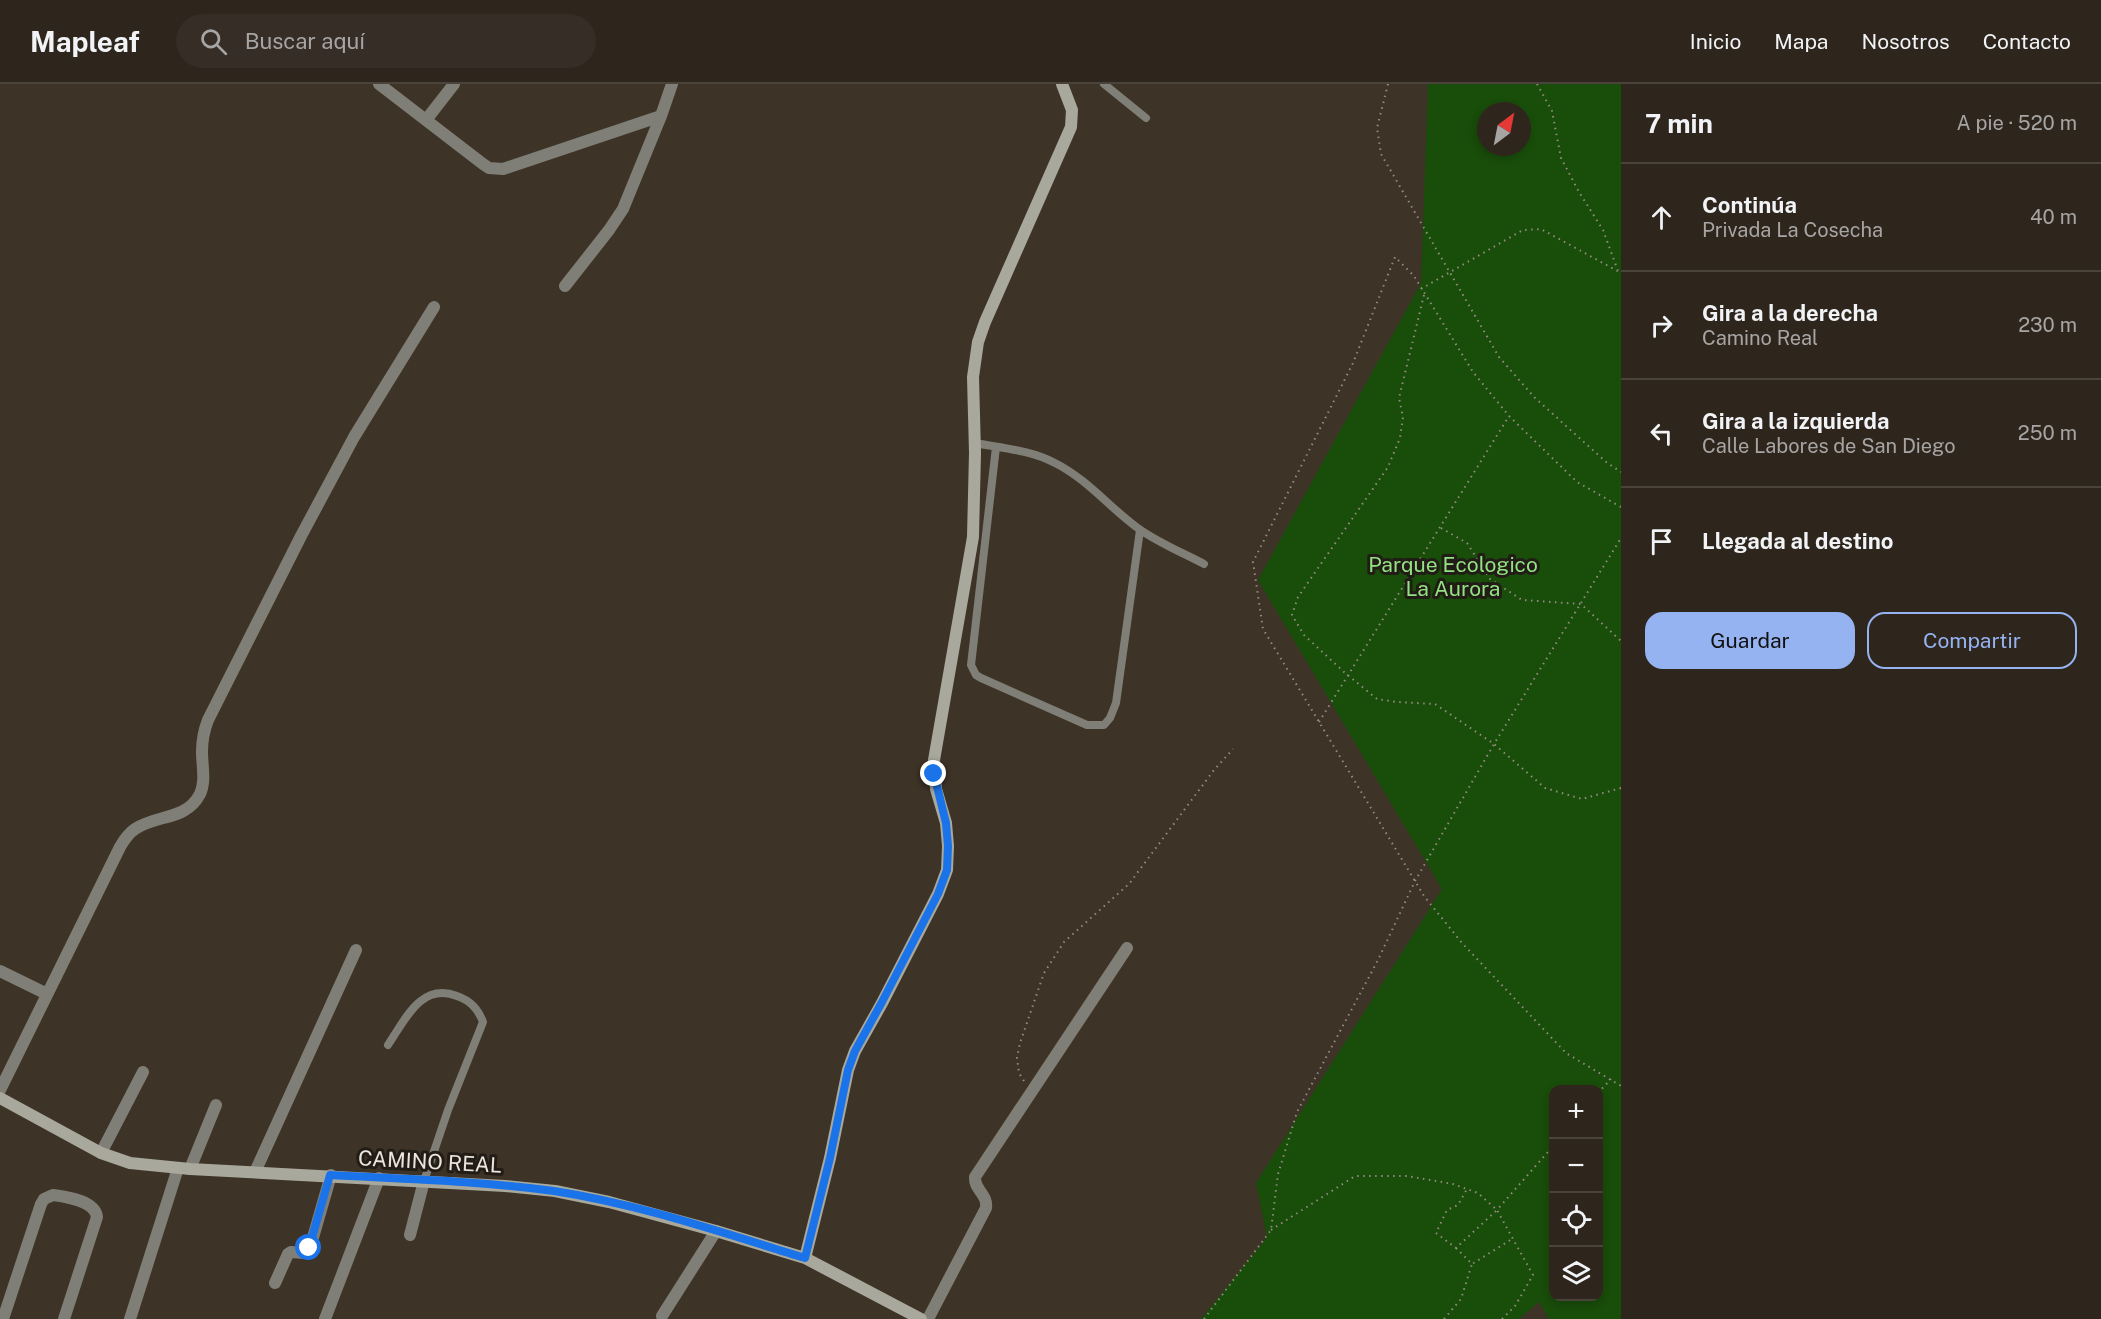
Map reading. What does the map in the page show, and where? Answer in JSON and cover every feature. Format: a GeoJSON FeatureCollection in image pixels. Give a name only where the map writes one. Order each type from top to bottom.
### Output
{"type":"FeatureCollection","features":[{"type":"Feature","properties":{"kind":"street"},"geometry":{"type":"LineString","coordinates":[[379,84],[483,164],[496,169],[503,169],[662,116]]}},
{"type":"Feature","properties":{"kind":"street"},"geometry":{"type":"LineString","coordinates":[[426,120],[454,84]]}},
{"type":"Feature","properties":{"kind":"street"},"geometry":{"type":"LineString","coordinates":[[565,286],[620,214],[662,116],[672,84]]}},
{"type":"Feature","properties":{"kind":"street"},"geometry":{"type":"LineString","coordinates":[[805,1258],[852,1060],[938,894],[947,870],[946,823],[936,789],[934,760],[973,537],[975,443],[973,377],[978,342],[998,291],[1071,127],[1072,110],[1062,84]]}},
{"type":"Feature","properties":{"kind":"street"},"geometry":{"type":"LineString","coordinates":[[0,1090],[120,846],[135,829],[178,815],[188,809],[201,792],[204,780],[202,741],[208,720],[349,446],[434,307]]}},
{"type":"Feature","properties":{"kind":"street"},"geometry":{"type":"LineString","coordinates":[[928,1319],[986,1208],[985,1196],[977,1187],[975,1177],[1127,948]]}},
{"type":"Feature","properties":{"kind":"street"},"geometry":{"type":"LineString","coordinates":[[255,1172],[356,950]]}},
{"type":"Feature","properties":{"kind":"street"},"geometry":{"type":"LineString","coordinates":[[0,971],[46,994]]}},
{"type":"Feature","properties":{"kind":"street"},"geometry":{"type":"LineString","coordinates":[[100,1153],[143,1072]]}},
{"type":"Feature","properties":{"kind":"street","name":"CAMINO REAL"},"geometry":{"type":"LineString","coordinates":[[0,1098],[100,1153],[130,1163],[184,1169],[504,1186],[555,1191],[609,1202],[805,1258],[921,1319]]}},
{"type":"Feature","properties":{"kind":"street"},"geometry":{"type":"LineString","coordinates":[[130,1319],[184,1169],[216,1106]]}},
{"type":"Feature","properties":{"kind":"street"},"geometry":{"type":"LineString","coordinates":[[275,1283],[288,1254],[291,1252],[304,1254],[309,1248],[330,1175]]}},
{"type":"Feature","properties":{"kind":"street"},"geometry":{"type":"LineString","coordinates":[[325,1319],[379,1178]]}},
{"type":"Feature","properties":{"kind":"street"},"geometry":{"type":"LineString","coordinates":[[410,1235],[424,1181]]}},
{"type":"Feature","properties":{"kind":"street"},"geometry":{"type":"LineString","coordinates":[[3,1319],[41,1204],[44,1199],[53,1195],[89,1205],[97,1213],[64,1319]]}},
{"type":"Feature","properties":{"kind":"street"},"geometry":{"type":"LineString","coordinates":[[662,1316],[716,1231]]}},
{"type":"Feature","properties":{"kind":"lane"},"geometry":{"type":"LineString","coordinates":[[1104,84],[1146,118]]}},
{"type":"Feature","properties":{"kind":"lane"},"geometry":{"type":"LineString","coordinates":[[975,443],[1040,456],[1063,468],[1089,486],[1140,530],[1204,564]]}},
{"type":"Feature","properties":{"kind":"lane"},"geometry":{"type":"LineString","coordinates":[[996,447],[971,665],[976,675],[981,678],[1081,722],[1095,726],[1104,725],[1116,703],[1140,530]]}},
{"type":"Feature","properties":{"kind":"lane"},"geometry":{"type":"LineString","coordinates":[[388,1045],[415,1005],[426,996],[436,993],[447,992],[461,997],[478,1011],[483,1022],[448,1110],[424,1181]]}},
{"type":"Feature","properties":{"kind":"path"},"geometry":{"type":"LineString","coordinates":[[1388,84],[1377,128],[1381,154],[1499,357],[1534,397],[1606,462],[1621,472]]}},
{"type":"Feature","properties":{"kind":"path"},"geometry":{"type":"LineString","coordinates":[[1537,84],[1552,111],[1562,158],[1579,192],[1603,230],[1619,272]]}},
{"type":"Feature","properties":{"kind":"path"},"geometry":{"type":"LineString","coordinates":[[1421,289],[1522,230],[1540,229],[1619,272]]}},
{"type":"Feature","properties":{"kind":"path"},"geometry":{"type":"LineString","coordinates":[[1621,507],[1577,482],[1509,417],[1473,372],[1414,276],[1395,257],[1353,363],[1252,562],[1263,629],[1424,896],[1462,943],[1566,1053],[1621,1086]]}},
{"type":"Feature","properties":{"kind":"path"},"geometry":{"type":"LineString","coordinates":[[1424,295],[1399,398],[1403,417],[1400,438],[1392,458],[1298,597],[1293,615],[1304,634],[1377,699],[1435,704],[1494,744],[1545,788],[1582,799],[1621,788]]}},
{"type":"Feature","properties":{"kind":"path"},"geometry":{"type":"LineString","coordinates":[[1319,723],[1509,417]]}},
{"type":"Feature","properties":{"kind":"path"},"geometry":{"type":"LineString","coordinates":[[1441,528],[1467,543],[1490,579],[1522,600],[1581,604],[1621,640]]}},
{"type":"Feature","properties":{"kind":"path"},"geometry":{"type":"LineString","coordinates":[[1271,1230],[1278,1174],[1297,1112],[1373,970],[1416,881],[1494,744],[1621,538]]}},
{"type":"Feature","properties":{"kind":"path"},"geometry":{"type":"LineString","coordinates":[[1031,1090],[1019,1073],[1017,1058],[1044,973],[1064,942],[1128,884],[1214,770],[1233,749]]}},
{"type":"Feature","properties":{"kind":"path"},"geometry":{"type":"LineString","coordinates":[[1603,1088],[1611,1079]]}},
{"type":"Feature","properties":{"kind":"path"},"geometry":{"type":"LineString","coordinates":[[1456,1248],[1497,1210],[1549,1151]]}},
{"type":"Feature","properties":{"kind":"path"},"geometry":{"type":"LineString","coordinates":[[1204,1319],[1271,1230],[1355,1176],[1407,1176],[1453,1184],[1478,1193],[1497,1210],[1533,1275],[1515,1306],[1502,1319]]}},
{"type":"Feature","properties":{"kind":"path"},"geometry":{"type":"LineString","coordinates":[[1467,1189],[1458,1205],[1447,1210],[1436,1233],[1472,1264]]}},
{"type":"Feature","properties":{"kind":"path"},"geometry":{"type":"LineString","coordinates":[[1444,1319],[1461,1299],[1472,1264],[1513,1239]]}},
{"type":"Feature","properties":{"kind":"green space","name":"Parque Ecologico La Aurora"},"geometry":{"type":"Polygon","coordinates":[[[1428,84],[1621,84],[1621,1319],[1549,1319],[1539,1302],[1519,1319],[1201,1319],[1267,1237],[1256,1183],[1442,889],[1258,580],[1421,283],[1428,84]]]}},
{"type":"Feature","properties":{"kind":"route"},"geometry":{"type":"LineString","coordinates":[[309,1248],[330,1175],[555,1191],[609,1202],[805,1258],[830,1158],[848,1070],[855,1051],[938,894],[947,870],[946,823],[934,774]]}}]}
